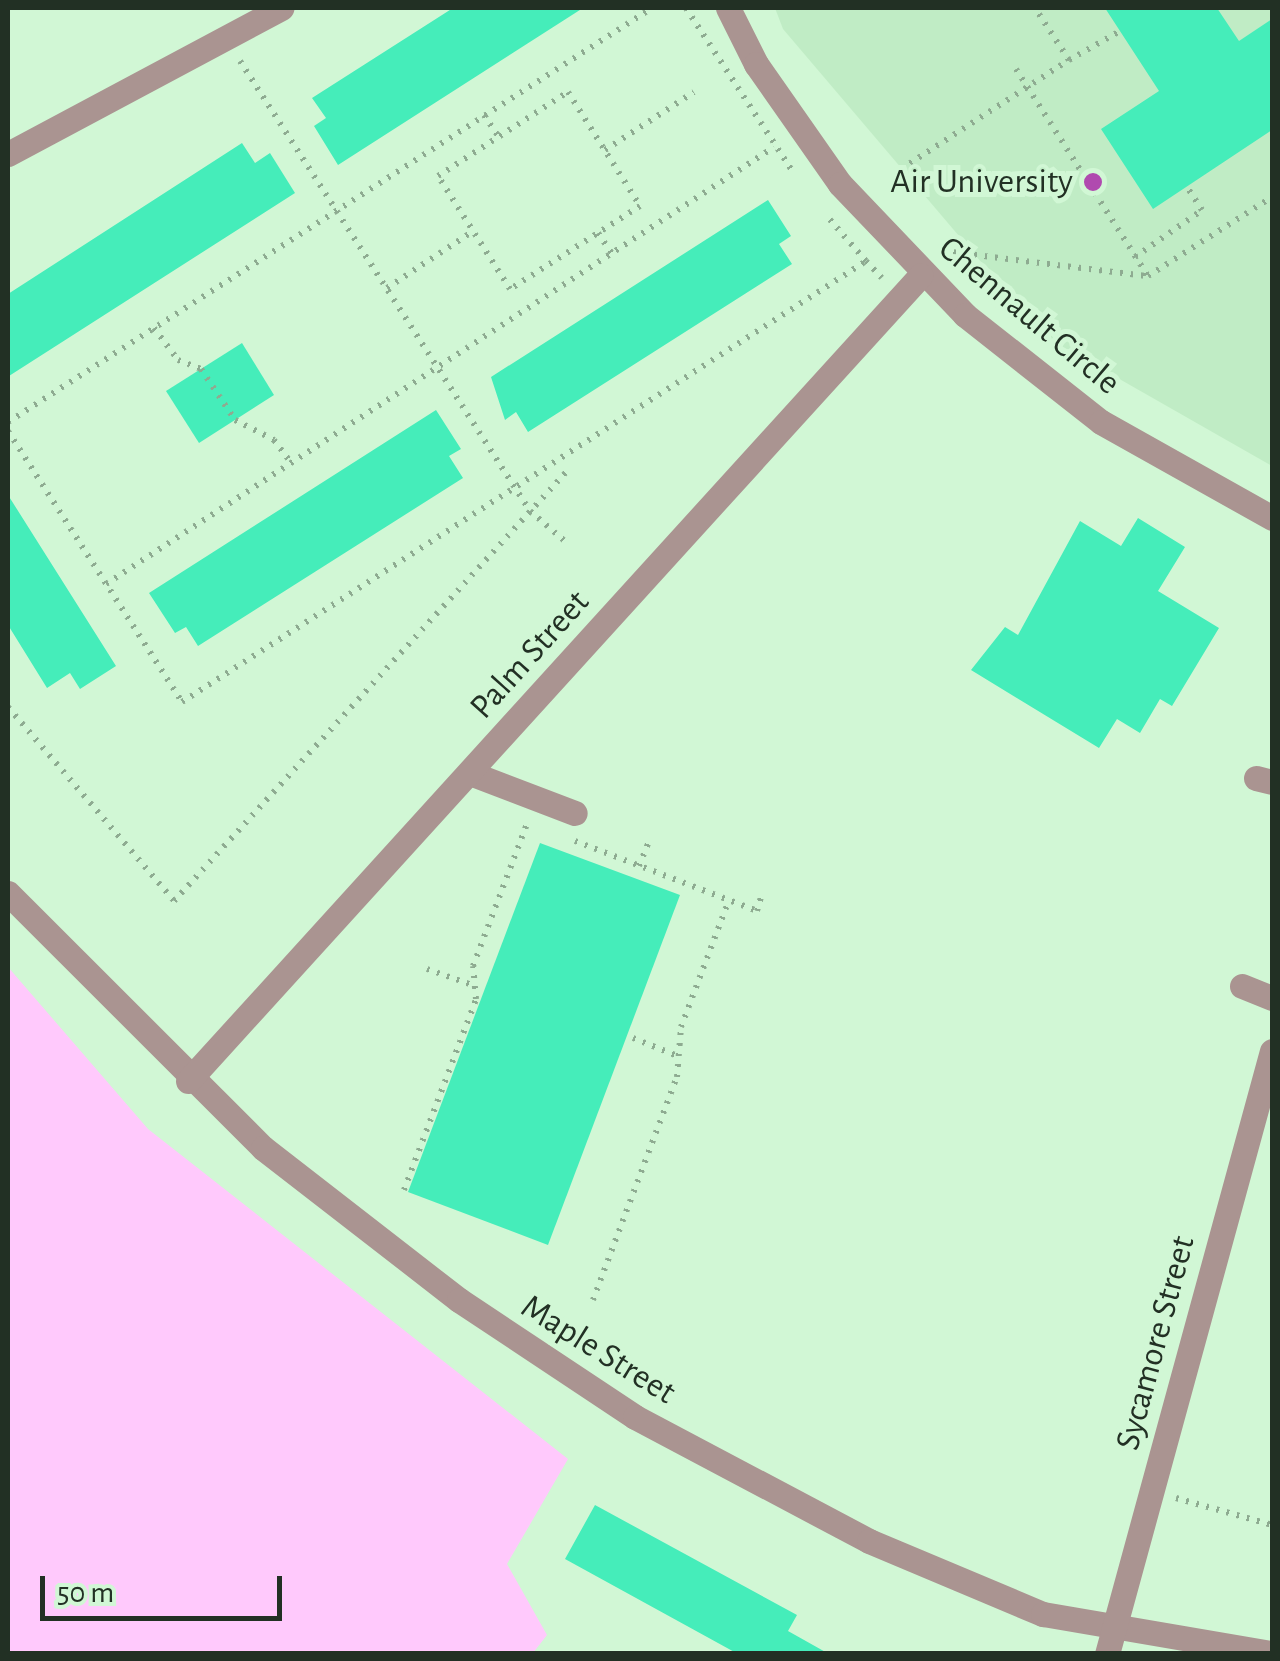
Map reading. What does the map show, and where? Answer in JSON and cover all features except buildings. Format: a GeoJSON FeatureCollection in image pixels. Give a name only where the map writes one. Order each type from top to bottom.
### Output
{"type":"FeatureCollection","features":[{"type":"Feature","properties":{"kind":"street"},"geometry":{"type":"LineString","coordinates":[[8,154],[281,8]]}},
{"type":"Feature","properties":{"kind":"street","name":"Chennault Circle"},"geometry":{"type":"LineString","coordinates":[[728,8],[793,120],[922,275],[1101,422],[1272,518]]}},
{"type":"Feature","properties":{"kind":"street","name":"Palm Street"},"geometry":{"type":"LineString","coordinates":[[188,1080],[922,275]]}},
{"type":"Feature","properties":{"kind":"street"},"geometry":{"type":"LineString","coordinates":[[470,772],[575,813]]}},
{"type":"Feature","properties":{"kind":"street","name":"Maple Street"},"geometry":{"type":"LineString","coordinates":[[8,893],[188,1080],[387,1247],[635,1416],[935,1572],[1110,1642],[1272,1654]]}},
{"type":"Feature","properties":{"kind":"street"},"geometry":{"type":"LineString","coordinates":[[1242,986],[1272,998]]}},
{"type":"Feature","properties":{"kind":"street","name":"Sycamore Street"},"geometry":{"type":"LineString","coordinates":[[1110,1642],[1272,1051]]}},
{"type":"Feature","properties":{"kind":"path"},"geometry":{"type":"LineString","coordinates":[[8,422],[652,8]]}},
{"type":"Feature","properties":{"kind":"path"},"geometry":{"type":"LineString","coordinates":[[1035,8],[1069,60]]}},
{"type":"Feature","properties":{"kind":"path"},"geometry":{"type":"LineString","coordinates":[[896,203],[890,186],[901,169],[1120,31]]}},
{"type":"Feature","properties":{"kind":"path"},"geometry":{"type":"LineString","coordinates":[[225,38],[530,511],[567,542]]}},
{"type":"Feature","properties":{"kind":"path"},"geometry":{"type":"LineString","coordinates":[[1016,69],[1148,276]]}},
{"type":"Feature","properties":{"kind":"path"},"geometry":{"type":"LineString","coordinates":[[568,92],[604,150],[640,206],[510,289],[438,176],[568,92]]}},
{"type":"Feature","properties":{"kind":"path"},"geometry":{"type":"LineString","coordinates":[[604,150],[694,92]]}},
{"type":"Feature","properties":{"kind":"path"},"geometry":{"type":"LineString","coordinates":[[484,114],[498,137]]}},
{"type":"Feature","properties":{"kind":"path"},"geometry":{"type":"LineString","coordinates":[[106,584],[614,257],[774,147],[804,186]]}},
{"type":"Feature","properties":{"kind":"path"},"geometry":{"type":"LineString","coordinates":[[1135,256],[1202,210],[1186,186]]}},
{"type":"Feature","properties":{"kind":"path"},"geometry":{"type":"LineString","coordinates":[[942,251],[1148,276],[1272,197]]}},
{"type":"Feature","properties":{"kind":"path"},"geometry":{"type":"LineString","coordinates":[[8,431],[182,702],[866,261],[813,199]]}},
{"type":"Feature","properties":{"kind":"path"},"geometry":{"type":"LineString","coordinates":[[387,288],[473,231]]}},
{"type":"Feature","properties":{"kind":"path"},"geometry":{"type":"LineString","coordinates":[[598,233],[614,257]]}},
{"type":"Feature","properties":{"kind":"path"},"geometry":{"type":"LineString","coordinates":[[930,239],[956,266]]}},
{"type":"Feature","properties":{"kind":"path"},"geometry":{"type":"LineString","coordinates":[[154,328],[178,360],[201,369],[235,420],[274,440],[292,464]]}},
{"type":"Feature","properties":{"kind":"path"},"geometry":{"type":"LineString","coordinates":[[8,707],[174,901],[568,470]]}},
{"type":"Feature","properties":{"kind":"path"},"geometry":{"type":"LineString","coordinates":[[404,1190],[474,986],[474,966],[527,823],[546,830]]}},
{"type":"Feature","properties":{"kind":"path"},"geometry":{"type":"LineString","coordinates":[[564,837],[756,911],[762,894]]}},
{"type":"Feature","properties":{"kind":"path"},"geometry":{"type":"LineString","coordinates":[[639,866],[650,839]]}},
{"type":"Feature","properties":{"kind":"path"},"geometry":{"type":"LineString","coordinates":[[593,1300],[680,1056],[681,1028],[730,900]]}},
{"type":"Feature","properties":{"kind":"path"},"geometry":{"type":"LineString","coordinates":[[428,969],[474,986]]}},
{"type":"Feature","properties":{"kind":"path"},"geometry":{"type":"LineString","coordinates":[[633,1038],[680,1056]]}},
{"type":"Feature","properties":{"kind":"path"},"geometry":{"type":"LineString","coordinates":[[1175,1498],[1272,1525]]}},
{"type":"Feature","properties":{"kind":"shaded area","name":"Air University"},"geometry":{"type":"Polygon","coordinates":[[[775,8],[1272,8],[1272,466],[1044,336],[783,29],[775,8]]]}},
{"type":"Feature","properties":{"kind":"shaded area"},"geometry":{"type":"Polygon","coordinates":[[[8,967],[148,1129],[568,1459],[507,1564],[547,1635],[533,1653],[8,1653],[8,967]]]}},
{"type":"Feature","properties":{"kind":"place","name":"Air University"},"geometry":{"type":"Point","coordinates":[1093,182]}}]}
